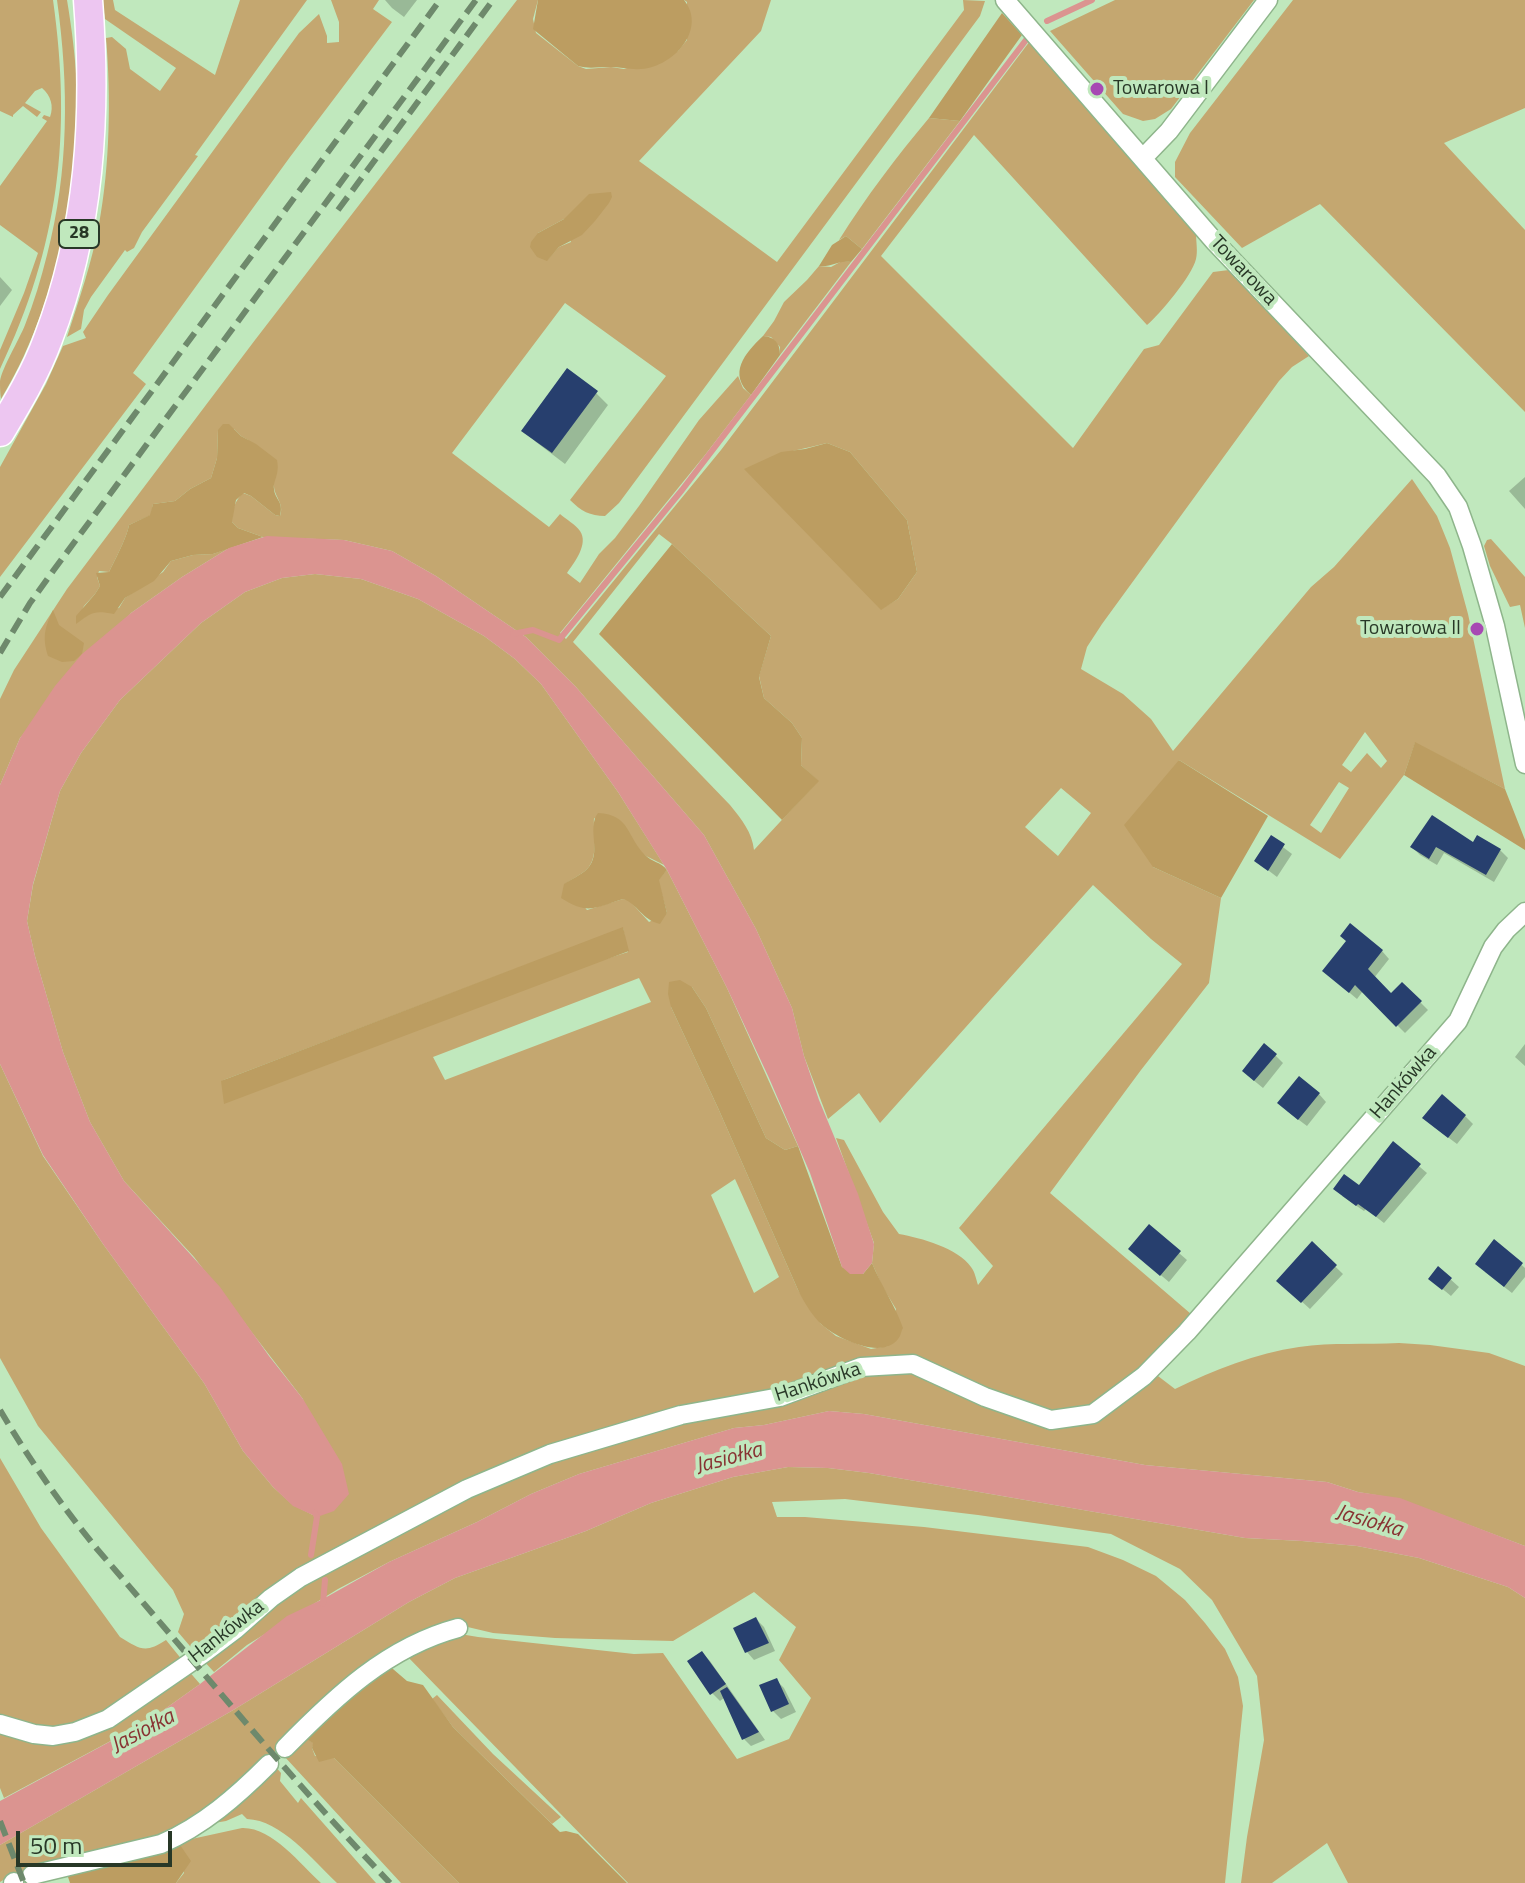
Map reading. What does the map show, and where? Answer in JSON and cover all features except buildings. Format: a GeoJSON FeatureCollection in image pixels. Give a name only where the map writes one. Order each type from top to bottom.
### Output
{"type":"FeatureCollection","features":[{"type":"Feature","properties":{"kind":"main road","name":"28"},"geometry":{"type":"LineString","coordinates":[[0,432],[26,389],[48,340],[80,228],[91,138],[88,0]]}},
{"type":"Feature","properties":{"kind":"street","name":"Towarowa"},"geometry":{"type":"LineString","coordinates":[[1005,0],[1215,242],[1437,476],[1458,507],[1472,546],[1495,626],[1525,762]]}},
{"type":"Feature","properties":{"kind":"street"},"geometry":{"type":"LineString","coordinates":[[1143,158],[1169,131],[1268,0]]}},
{"type":"Feature","properties":{"kind":"street","name":"Hankówka"},"geometry":{"type":"LineString","coordinates":[[0,1724],[53,1736],[75,1732],[108,1719],[236,1629],[271,1598],[329,1561],[467,1489],[550,1454],[681,1415],[780,1397],[861,1367],[913,1364],[985,1397],[1051,1420],[1093,1414],[1144,1376],[1187,1332],[1458,1021],[1493,947],[1525,912]]}},
{"type":"Feature","properties":{"kind":"street"},"geometry":{"type":"LineString","coordinates":[[285,1748],[366,1673],[390,1656],[434,1634],[458,1628]]}},
{"type":"Feature","properties":{"kind":"street"},"geometry":{"type":"LineString","coordinates":[[32,1875],[161,1844],[181,1835],[224,1805],[269,1764]]}},
{"type":"Feature","properties":{"kind":"shaded area"},"geometry":{"type":"Polygon","coordinates":[[[0,0],[53,0],[61,97],[56,189],[48,234],[20,323],[0,369],[0,350],[38,253],[0,225],[0,186],[47,121],[42,118],[44,115],[50,117],[52,105],[42,88],[25,103],[41,112],[37,117],[23,106],[13,117],[0,111],[0,0]]]}},
{"type":"Feature","properties":{"kind":"shaded area"},"geometry":{"type":"Polygon","coordinates":[[[57,0],[67,0],[75,57],[77,130],[74,170],[60,251],[49,291],[19,366],[1,399],[1,375],[25,325],[37,290],[60,192],[65,96],[57,0]]]}},
{"type":"Feature","properties":{"kind":"shaded area"},"geometry":{"type":"Polygon","coordinates":[[[102,0],[113,0],[115,10],[215,75],[240,0],[307,0],[195,155],[198,156],[142,232],[134,248],[125,250],[91,297],[84,310],[81,329],[67,337],[93,252],[103,202],[109,83],[106,38],[112,37],[126,49],[130,69],[160,91],[176,68],[105,19],[102,0]]]}},
{"type":"Feature","properties":{"kind":"shaded area"},"geometry":{"type":"Polygon","coordinates":[[[331,0],[379,0],[373,9],[392,22],[133,373],[146,384],[0,577],[0,467],[46,384],[63,346],[86,338],[83,332],[108,295],[299,33],[319,14],[327,43],[339,42],[339,22],[331,0]]]}},
{"type":"Feature","properties":{"kind":"shaded area"},"geometry":{"type":"Polygon","coordinates":[[[517,0],[538,0],[533,19],[536,33],[578,66],[586,69],[624,69],[678,51],[687,40],[687,2],[684,0],[771,0],[761,31],[639,161],[777,262],[964,10],[963,0],[985,1],[980,16],[619,503],[605,516],[586,512],[570,500],[666,376],[565,303],[452,453],[549,527],[560,514],[578,529],[582,547],[567,573],[580,583],[699,420],[738,376],[743,388],[751,395],[560,633],[566,639],[721,450],[1030,41],[1196,233],[1196,259],[1182,284],[1147,325],[974,135],[881,256],[1073,448],[1144,349],[1159,345],[1213,272],[1229,270],[1309,356],[1292,367],[1279,381],[1102,624],[1087,647],[1081,669],[1123,694],[1151,719],[1173,751],[1311,587],[1334,567],[1412,479],[1437,516],[1450,548],[1468,614],[1505,789],[1415,743],[1404,775],[1340,859],[1179,760],[1153,867],[1221,898],[1209,983],[1050,1193],[1191,1314],[1164,1346],[1091,1408],[1045,1411],[902,1357],[468,1483],[195,1652],[178,1632],[184,1614],[173,1590],[38,1426],[0,1358],[0,1064],[43,1156],[204,1383],[243,1451],[273,1487],[293,1505],[317,1517],[303,1399],[194,1257],[124,1181],[90,1122],[63,1052],[27,921],[33,885],[60,791],[81,753],[120,700],[201,623],[245,592],[282,578],[315,574],[361,579],[418,599],[484,636],[541,684],[618,792],[664,865],[646,856],[594,818],[591,864],[565,884],[587,910],[629,900],[649,922],[667,913],[658,880],[667,870],[727,988],[798,1146],[785,1150],[766,1138],[706,1008],[692,987],[671,1007],[798,1290],[821,1324],[836,1336],[871,1349],[888,1346],[896,1309],[872,1263],[874,1243],[836,1138],[844,1140],[883,1212],[899,1234],[928,1241],[957,1254],[972,1269],[978,1285],[993,1266],[959,1228],[1182,964],[1093,885],[880,1123],[859,1093],[828,1119],[804,1056],[792,1008],[756,929],[704,835],[576,687],[526,637],[436,576],[392,551],[344,540],[263,537],[238,528],[232,522],[233,514],[236,502],[243,493],[275,515],[280,516],[281,507],[274,484],[248,440],[234,429],[218,430],[217,458],[211,478],[175,501],[153,504],[151,515],[129,525],[109,572],[99,571],[100,586],[84,606],[76,623],[92,612],[119,608],[125,598],[163,572],[171,561],[229,548],[131,613],[20,738],[0,785],[0,699],[14,670],[67,589],[517,0]],[[564,219],[538,233],[547,260],[559,247],[571,242],[564,219]],[[827,443],[764,461],[881,609],[898,599],[917,572],[907,520],[850,452],[827,443]],[[659,534],[573,642],[730,805],[749,832],[754,850],[818,781],[801,765],[802,738],[792,723],[764,698],[759,676],[771,636],[659,534]],[[1365,732],[1342,765],[1351,772],[1367,753],[1381,768],[1387,761],[1365,732]],[[1339,782],[1310,825],[1321,833],[1349,788],[1339,782]],[[1061,788],[1025,827],[1058,856],[1091,813],[1061,788]],[[623,928],[221,1081],[628,952],[623,928]],[[639,978],[433,1057],[445,1080],[651,1002],[639,978]],[[735,1179],[711,1195],[754,1293],[779,1277],[735,1179]]]}},
{"type":"Feature","properties":{"kind":"shaded area"},"geometry":{"type":"Polygon","coordinates":[[[538,0],[684,0],[692,20],[680,49],[662,63],[635,69],[589,68],[578,66],[533,29],[538,0]]]}},
{"type":"Feature","properties":{"kind":"shaded area"},"geometry":{"type":"Polygon","coordinates":[[[1115,0],[1254,0],[1171,109],[1155,119],[1143,121],[1123,114],[1050,31],[1115,0]]]}},
{"type":"Feature","properties":{"kind":"shaded area"},"geometry":{"type":"Polygon","coordinates":[[[1293,0],[1525,0],[1525,108],[1444,143],[1525,230],[1525,412],[1320,204],[1242,248],[1175,177],[1175,162],[1190,133],[1293,0]]]}},
{"type":"Feature","properties":{"kind":"shaded area"},"geometry":{"type":"Polygon","coordinates":[[[1002,13],[1022,35],[960,121],[929,118],[1002,13]]]}},
{"type":"Feature","properties":{"kind":"shaded area"},"geometry":{"type":"Polygon","coordinates":[[[929,118],[960,121],[862,249],[846,236],[839,240],[882,177],[929,118]]]}},
{"type":"Feature","properties":{"kind":"shaded area"},"geometry":{"type":"Polygon","coordinates":[[[611,192],[609,203],[582,235],[559,247],[547,261],[537,257],[530,247],[538,233],[564,219],[589,194],[611,192]]]}},
{"type":"Feature","properties":{"kind":"shaded area"},"geometry":{"type":"Polygon","coordinates":[[[846,236],[862,249],[851,262],[819,266],[832,245],[846,236]]]}},
{"type":"Feature","properties":{"kind":"shaded area"},"geometry":{"type":"Polygon","coordinates":[[[842,261],[851,262],[780,355],[780,347],[771,337],[763,336],[784,302],[819,266],[831,267],[842,261]]]}},
{"type":"Feature","properties":{"kind":"shaded area"},"geometry":{"type":"Polygon","coordinates":[[[763,336],[776,341],[780,355],[751,395],[740,379],[741,364],[763,336]]]}},
{"type":"Feature","properties":{"kind":"shaded area"},"geometry":{"type":"Polygon","coordinates":[[[223,424],[229,424],[277,460],[274,489],[281,507],[280,516],[244,493],[236,500],[232,522],[238,528],[263,537],[213,554],[171,561],[154,581],[125,598],[114,614],[94,613],[76,624],[76,616],[100,586],[96,573],[109,572],[129,525],[150,515],[153,504],[175,501],[211,478],[217,458],[218,430],[223,424]]]}},
{"type":"Feature","properties":{"kind":"shaded area"},"geometry":{"type":"Polygon","coordinates":[[[827,443],[850,452],[907,520],[917,572],[898,599],[881,610],[744,469],[781,452],[827,443]]]}},
{"type":"Feature","properties":{"kind":"shaded area"},"geometry":{"type":"Polygon","coordinates":[[[1491,539],[1525,577],[1525,628],[1520,605],[1510,607],[1490,566],[1484,546],[1491,539]]]}},
{"type":"Feature","properties":{"kind":"shaded area"},"geometry":{"type":"Polygon","coordinates":[[[672,544],[771,636],[759,677],[764,698],[792,723],[802,738],[801,765],[819,781],[782,820],[599,634],[672,544]]]}},
{"type":"Feature","properties":{"kind":"shaded area"},"geometry":{"type":"Polygon","coordinates":[[[53,610],[59,625],[84,643],[82,654],[74,661],[62,662],[48,656],[45,632],[53,610]]]}},
{"type":"Feature","properties":{"kind":"shaded area"},"geometry":{"type":"Polygon","coordinates":[[[1415,742],[1505,789],[1525,840],[1525,850],[1404,775],[1415,742]]]}},
{"type":"Feature","properties":{"kind":"shaded area"},"geometry":{"type":"Polygon","coordinates":[[[1179,760],[1268,816],[1221,898],[1153,867],[1124,825],[1179,760]]]}},
{"type":"Feature","properties":{"kind":"shaded area"},"geometry":{"type":"Polygon","coordinates":[[[598,813],[622,822],[645,855],[667,870],[659,880],[667,913],[660,924],[623,899],[585,908],[561,898],[564,884],[592,863],[593,826],[598,813]]]}},
{"type":"Feature","properties":{"kind":"shaded area"},"geometry":{"type":"Polygon","coordinates":[[[623,927],[629,951],[224,1104],[221,1081],[623,927]]]}},
{"type":"Feature","properties":{"kind":"shaded area"},"geometry":{"type":"Polygon","coordinates":[[[680,980],[692,987],[706,1008],[766,1138],[785,1150],[798,1146],[842,1267],[863,1274],[872,1263],[903,1328],[899,1338],[891,1345],[870,1347],[846,1340],[819,1322],[805,1303],[671,1007],[669,982],[680,980]]]}},
{"type":"Feature","properties":{"kind":"shaded area"},"geometry":{"type":"Polygon","coordinates":[[[1399,1343],[1489,1353],[1525,1366],[1525,1546],[1400,1499],[1358,1492],[1327,1482],[1145,1465],[864,1414],[829,1411],[734,1428],[579,1474],[531,1494],[338,1589],[247,1645],[214,1672],[202,1659],[275,1603],[363,1549],[553,1457],[859,1373],[915,1370],[1054,1424],[1154,1373],[1175,1389],[1267,1353],[1324,1345],[1399,1343]]]}},
{"type":"Feature","properties":{"kind":"shaded area"},"geometry":{"type":"Polygon","coordinates":[[[0,1458],[41,1528],[120,1637],[143,1648],[166,1640],[183,1661],[115,1709],[59,1731],[0,1718],[0,1458]]]}},
{"type":"Feature","properties":{"kind":"shaded area"},"geometry":{"type":"Polygon","coordinates":[[[788,1467],[869,1473],[1245,1538],[1357,1546],[1419,1558],[1508,1587],[1525,1598],[1525,1883],[1348,1883],[1327,1843],[1272,1883],[1241,1883],[1264,1740],[1257,1676],[1212,1600],[1180,1569],[1111,1534],[845,1499],[772,1502],[777,1517],[924,1527],[1088,1547],[1156,1576],[1185,1600],[1225,1649],[1238,1677],[1243,1706],[1225,1883],[628,1883],[405,1654],[454,1633],[634,1654],[663,1653],[737,1759],[789,1739],[811,1698],[779,1660],[796,1627],[754,1592],[673,1641],[555,1638],[493,1633],[455,1624],[436,1630],[282,1745],[204,1815],[143,1843],[39,1866],[0,1882],[0,1845],[235,1709],[409,1602],[455,1578],[586,1531],[651,1503],[733,1477],[788,1467]]]}},
{"type":"Feature","properties":{"kind":"shaded area"},"geometry":{"type":"Polygon","coordinates":[[[386,1663],[407,1681],[423,1685],[453,1727],[560,1832],[578,1834],[627,1883],[459,1883],[334,1758],[319,1762],[312,1748],[313,1743],[301,1736],[386,1663]]]}},
{"type":"Feature","properties":{"kind":"shaded area"},"geometry":{"type":"Polygon","coordinates":[[[187,1669],[200,1684],[148,1721],[4,1798],[0,1788],[0,1725],[56,1740],[187,1669]]]}},
{"type":"Feature","properties":{"kind":"shaded area"},"geometry":{"type":"Polygon","coordinates":[[[437,1695],[493,1754],[561,1817],[552,1824],[453,1727],[432,1699],[437,1695]]]}},
{"type":"Feature","properties":{"kind":"shaded area"},"geometry":{"type":"Polygon","coordinates":[[[301,1736],[314,1743],[315,1756],[334,1758],[459,1883],[401,1883],[284,1756],[301,1736]]]}},
{"type":"Feature","properties":{"kind":"shaded area"},"geometry":{"type":"Polygon","coordinates":[[[274,1765],[281,1773],[280,1781],[298,1803],[301,1798],[376,1883],[337,1883],[284,1834],[242,1814],[208,1824],[274,1765]]]}},
{"type":"Feature","properties":{"kind":"shaded area"},"geometry":{"type":"Polygon","coordinates":[[[242,1828],[253,1829],[275,1840],[321,1883],[176,1883],[184,1873],[178,1842],[242,1828]]]}},
{"type":"Feature","properties":{"kind":"shaded area"},"geometry":{"type":"Polygon","coordinates":[[[178,1842],[191,1861],[176,1883],[70,1883],[68,1877],[71,1871],[178,1842]]]}},
{"type":"Feature","properties":{"kind":"water"},"geometry":{"type":"Polygon","coordinates":[[[267,536],[344,540],[392,551],[436,576],[526,637],[576,687],[704,835],[756,929],[792,1008],[819,1100],[858,1194],[874,1244],[872,1263],[863,1274],[850,1274],[842,1267],[810,1173],[769,1078],[667,870],[618,792],[541,684],[484,636],[418,599],[361,579],[315,574],[282,578],[245,592],[201,623],[120,700],[81,753],[60,791],[33,884],[27,921],[63,1052],[90,1122],[124,1181],[220,1287],[303,1399],[342,1464],[349,1494],[334,1511],[317,1517],[293,1506],[243,1451],[204,1383],[43,1155],[0,1064],[0,785],[20,738],[55,686],[82,654],[131,613],[229,548],[267,536]]]}},
{"type":"Feature","properties":{"kind":"water","name":"Jasiołka"},"geometry":{"type":"Polygon","coordinates":[[[829,1411],[864,1414],[1145,1465],[1327,1482],[1358,1492],[1400,1498],[1525,1546],[1525,1598],[1508,1587],[1419,1558],[1357,1546],[1245,1538],[869,1473],[788,1467],[733,1477],[651,1503],[586,1531],[455,1578],[409,1602],[235,1709],[0,1845],[0,1801],[148,1721],[287,1616],[389,1562],[579,1474],[734,1428],[829,1411]]]}},
{"type":"Feature","properties":{"kind":"waterway"},"geometry":{"type":"LineString","coordinates":[[1047,21],[1092,0]]}},
{"type":"Feature","properties":{"kind":"waterway"},"geometry":{"type":"LineString","coordinates":[[513,634],[533,630],[559,640],[682,490],[1026,40]]}},
{"type":"Feature","properties":{"kind":"waterway"},"geometry":{"type":"LineString","coordinates":[[311,1555],[315,1513]]}},
{"type":"Feature","properties":{"kind":"waterway"},"geometry":{"type":"LineString","coordinates":[[323,1604],[325,1580]]}},
{"type":"Feature","properties":{"kind":"railway"},"geometry":{"type":"LineString","coordinates":[[0,597],[440,0]]}},
{"type":"Feature","properties":{"kind":"railway"},"geometry":{"type":"LineString","coordinates":[[0,653],[53,571],[476,0]]}},
{"type":"Feature","properties":{"kind":"railway"},"geometry":{"type":"LineString","coordinates":[[338,210],[493,0]]}},
{"type":"Feature","properties":{"kind":"railway"},"geometry":{"type":"LineString","coordinates":[[0,1410],[46,1481],[97,1549],[278,1760],[390,1883]]}},
{"type":"Feature","properties":{"kind":"railway"},"geometry":{"type":"LineString","coordinates":[[0,1821],[24,1883]]}},
{"type":"Feature","properties":{"kind":"place","name":"Towarowa I"},"geometry":{"type":"Point","coordinates":[1097,89]}},
{"type":"Feature","properties":{"kind":"place","name":"Towarowa II"},"geometry":{"type":"Point","coordinates":[1477,629]}}]}
